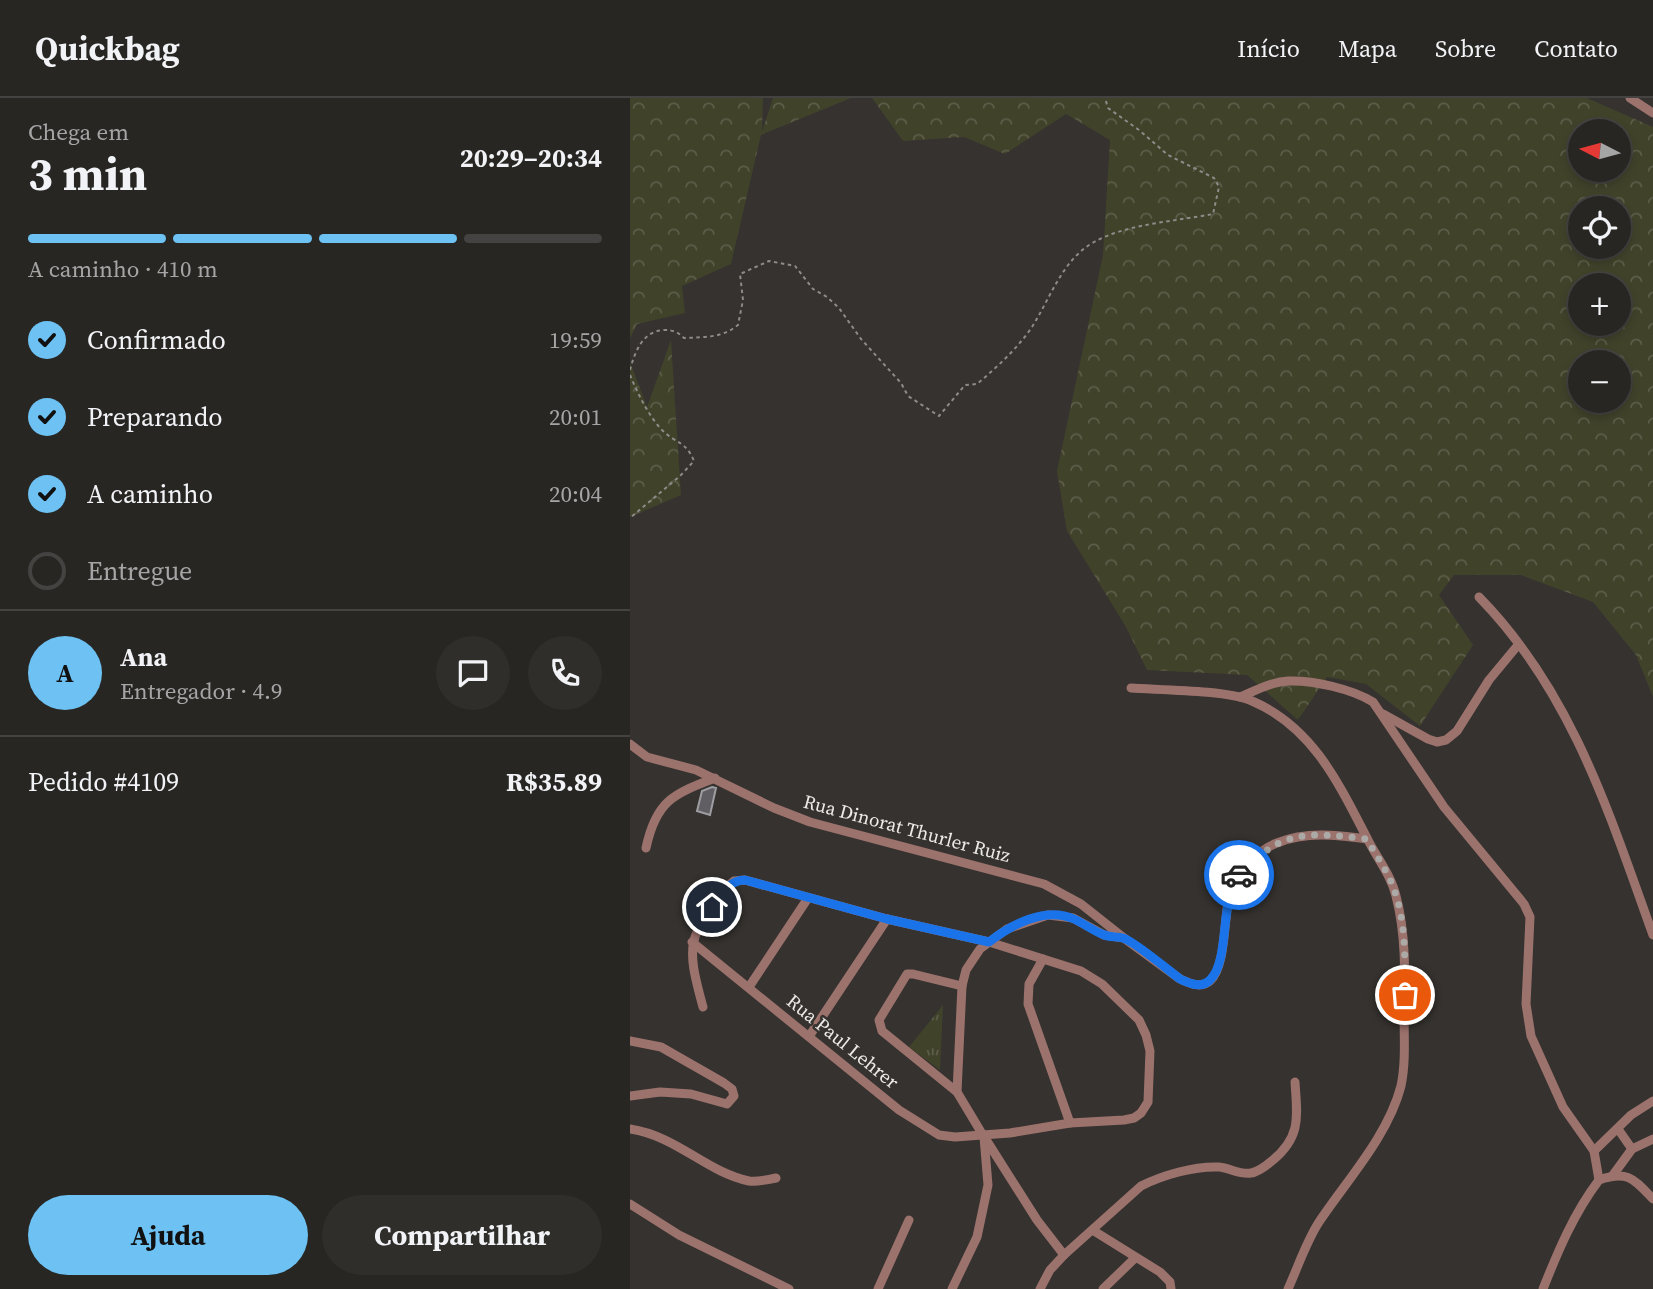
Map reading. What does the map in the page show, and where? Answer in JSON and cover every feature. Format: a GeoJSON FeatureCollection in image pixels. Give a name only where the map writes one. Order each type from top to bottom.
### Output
{"type":"FeatureCollection","features":[{"type":"Feature","properties":{"kind":"street"},"geometry":{"type":"LineString","coordinates":[[1630,98],[1653,113]]}},
{"type":"Feature","properties":{"kind":"street"},"geometry":{"type":"LineString","coordinates":[[1479,597],[1497,616],[1558,701],[1599,785],[1653,935]]}},
{"type":"Feature","properties":{"kind":"street"},"geometry":{"type":"LineString","coordinates":[[1382,713],[1428,739],[1437,742],[1446,740],[1457,731],[1489,680],[1518,645]]}},
{"type":"Feature","properties":{"kind":"street"},"geometry":{"type":"LineString","coordinates":[[1240,697],[1270,684],[1287,681],[1360,694],[1373,702],[1444,807],[1524,904],[1530,917],[1526,1004],[1531,1036],[1563,1107],[1594,1151],[1599,1180]]}},
{"type":"Feature","properties":{"kind":"street"},"geometry":{"type":"LineString","coordinates":[[1131,688],[1240,697],[1269,709],[1309,741],[1329,766],[1395,892],[1400,914],[1405,976],[1405,1061],[1400,1088],[1384,1126],[1365,1159],[1318,1224],[1288,1289]]}},
{"type":"Feature","properties":{"kind":"street","name":"Rua Dinorat Thurler Ruiz"},"geometry":{"type":"LineString","coordinates":[[632,747],[647,757],[715,778],[774,808],[810,822],[1044,884],[1081,904],[1180,979],[1197,985],[1208,983],[1216,973],[1228,902],[1238,875],[1256,856],[1276,843],[1301,836],[1329,834],[1367,839]]}},
{"type":"Feature","properties":{"kind":"street"},"geometry":{"type":"LineString","coordinates":[[646,848],[654,822],[668,800],[678,793],[715,778]]}},
{"type":"Feature","properties":{"kind":"street"},"geometry":{"type":"LineString","coordinates":[[703,1007],[694,977],[692,942],[698,926],[734,881],[745,880],[887,919],[989,942],[1043,959],[1030,984],[1028,1004],[1070,1123]]}},
{"type":"Feature","properties":{"kind":"street"},"geometry":{"type":"LineString","coordinates":[[749,987],[808,898]]}},
{"type":"Feature","properties":{"kind":"street","name":"Rua Dinorat Thurler Ruiz"},"geometry":{"type":"LineString","coordinates":[[989,942],[1007,929],[1048,915],[1073,918],[1104,935],[1124,938]]}},
{"type":"Feature","properties":{"kind":"street"},"geometry":{"type":"LineString","coordinates":[[810,1035],[887,919]]}},
{"type":"Feature","properties":{"kind":"street","name":"Rua Paul Lehrer"},"geometry":{"type":"LineString","coordinates":[[692,942],[810,1035],[899,1110],[939,1135],[984,1136],[1070,1123],[1124,1120],[1141,1114],[1148,1102],[1150,1051],[1139,1020],[1102,984],[1064,964],[1043,959]]}},
{"type":"Feature","properties":{"kind":"street"},"geometry":{"type":"LineString","coordinates":[[957,1092],[962,986],[974,955],[989,942]]}},
{"type":"Feature","properties":{"kind":"street"},"geometry":{"type":"LineString","coordinates":[[962,986],[907,974],[878,1020],[882,1031],[957,1092],[1037,1220],[1064,1255]]}},
{"type":"Feature","properties":{"kind":"street"},"geometry":{"type":"LineString","coordinates":[[630,1041],[661,1047],[724,1083],[732,1089],[734,1096],[730,1102],[724,1104],[691,1094],[660,1092],[630,1096]]}},
{"type":"Feature","properties":{"kind":"street"},"geometry":{"type":"LineString","coordinates":[[1040,1289],[1064,1255],[1094,1231],[1141,1186],[1152,1180],[1195,1169],[1222,1168],[1248,1174],[1263,1168],[1284,1149],[1295,1133],[1297,1116],[1294,1082]]}},
{"type":"Feature","properties":{"kind":"street"},"geometry":{"type":"LineString","coordinates":[[1594,1151],[1631,1115],[1653,1101]]}},
{"type":"Feature","properties":{"kind":"street"},"geometry":{"type":"LineString","coordinates":[[630,1129],[644,1131],[678,1145],[731,1175],[752,1182],[776,1178]]}},
{"type":"Feature","properties":{"kind":"street"},"geometry":{"type":"LineString","coordinates":[[1618,1129],[1632,1149]]}},
{"type":"Feature","properties":{"kind":"street"},"geometry":{"type":"LineString","coordinates":[[952,1289],[978,1237],[986,1200],[989,1185],[984,1136]]}},
{"type":"Feature","properties":{"kind":"street"},"geometry":{"type":"LineString","coordinates":[[1613,1175],[1632,1149],[1653,1139]]}},
{"type":"Feature","properties":{"kind":"street"},"geometry":{"type":"LineString","coordinates":[[1543,1289],[1572,1222],[1599,1180],[1613,1175],[1624,1175],[1638,1181],[1653,1199]]}},
{"type":"Feature","properties":{"kind":"street"},"geometry":{"type":"LineString","coordinates":[[630,1204],[679,1236],[789,1289]]}},
{"type":"Feature","properties":{"kind":"street"},"geometry":{"type":"LineString","coordinates":[[878,1289],[909,1220]]}},
{"type":"Feature","properties":{"kind":"street"},"geometry":{"type":"LineString","coordinates":[[1094,1231],[1166,1276],[1171,1289]]}},
{"type":"Feature","properties":{"kind":"street"},"geometry":{"type":"LineString","coordinates":[[1103,1289],[1135,1258]]}},
{"type":"Feature","properties":{"kind":"path"},"geometry":{"type":"LineString","coordinates":[[630,370],[635,353],[653,331],[678,332],[684,338],[726,334],[738,325],[743,300],[740,274],[769,261],[795,266],[813,289],[839,308],[860,339],[901,383],[908,396],[939,416],[965,385],[977,384],[1016,348],[1033,325],[1072,259],[1093,242],[1121,230],[1213,214],[1219,187],[1214,178],[1168,155],[1108,108],[1104,98]]}},
{"type":"Feature","properties":{"kind":"path"},"geometry":{"type":"LineString","coordinates":[[630,375],[650,414],[663,431],[689,448],[694,461],[630,518]]}},
{"type":"Feature","properties":{"kind":"green space"},"geometry":{"type":"Polygon","coordinates":[[[630,98],[763,98],[762,132],[773,98],[851,98],[761,135],[731,264],[682,286],[685,313],[637,324],[630,338],[630,98]]]}},
{"type":"Feature","properties":{"kind":"green space"},"geometry":{"type":"Polygon","coordinates":[[[872,98],[1587,98],[1653,127],[1653,697],[1636,655],[1593,602],[1521,575],[1454,575],[1439,595],[1473,645],[1420,726],[1366,684],[1327,677],[1298,720],[1247,675],[1147,670],[1126,627],[1067,531],[1057,471],[1103,255],[1110,140],[1066,114],[1005,154],[964,137],[903,141],[872,98]]]}},
{"type":"Feature","properties":{"kind":"green space"},"geometry":{"type":"Polygon","coordinates":[[[671,340],[681,495],[630,517],[630,362],[647,407],[671,340]]]}},
{"type":"Feature","properties":{"kind":"green space"},"geometry":{"type":"Polygon","coordinates":[[[943,1005],[940,1069],[940,1070],[909,1047],[943,1005]]]}},
{"type":"Feature","properties":{"kind":"building"},"geometry":{"type":"Polygon","coordinates":[[[716,788],[710,815],[697,811],[702,791],[716,788]]]}},
{"type":"Feature","properties":{"kind":"way so far"},"geometry":{"type":"LineString","coordinates":[[1239,875],[1256,856],[1276,843],[1301,836],[1329,834],[1367,839],[1395,892],[1404,947],[1405,995]]}},
{"type":"Feature","properties":{"kind":"route"},"geometry":{"type":"LineString","coordinates":[[712,907],[729,885],[734,881],[745,880],[887,919],[989,942],[1021,923],[1048,915],[1061,915],[1073,918],[1104,935],[1124,938],[1180,979],[1202,985],[1208,983],[1216,973],[1228,902],[1239,875]]}}]}
